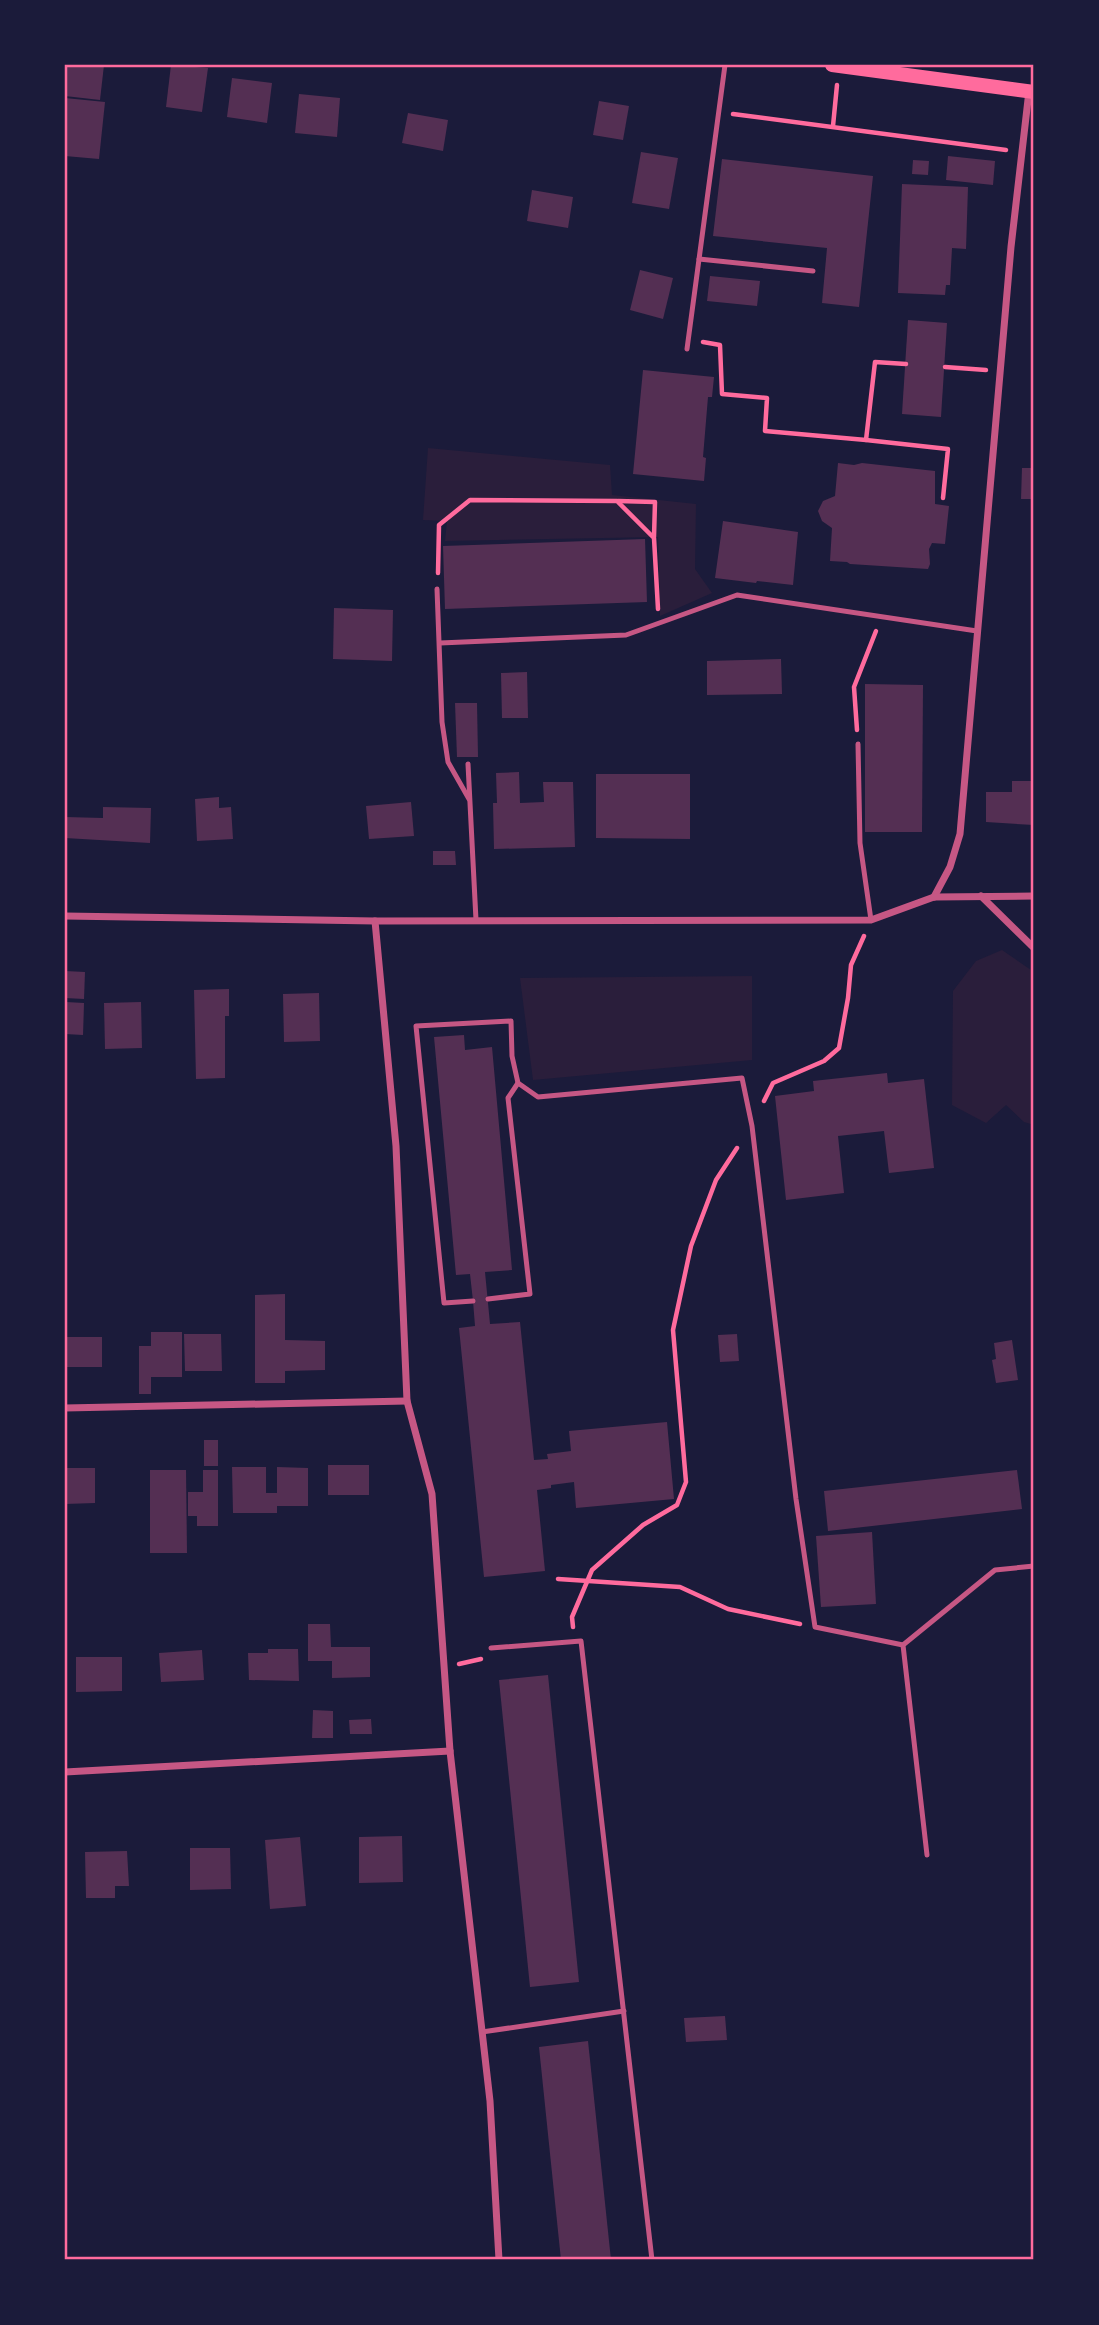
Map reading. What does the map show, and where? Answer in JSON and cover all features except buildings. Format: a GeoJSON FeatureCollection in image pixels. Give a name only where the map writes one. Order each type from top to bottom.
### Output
{"type":"FeatureCollection","features":[{"type":"Feature","properties":{"kind":"main road"},"geometry":{"type":"LineString","coordinates":[[832,65],[1032,92]]}},
{"type":"Feature","properties":{"kind":"street"},"geometry":{"type":"LineString","coordinates":[[934,897],[950,867],[960,834],[1021,153],[1032,92]]}},
{"type":"Feature","properties":{"kind":"street"},"geometry":{"type":"LineString","coordinates":[[981,896],[1034,948]]}},
{"type":"Feature","properties":{"kind":"street"},"geometry":{"type":"LineString","coordinates":[[65,916],[375,920],[871,920],[934,897],[1034,896]]}},
{"type":"Feature","properties":{"kind":"street"},"geometry":{"type":"LineString","coordinates":[[375,920],[396,1146],[407,1401],[432,1494],[450,1751],[490,2101],[499,2260]]}},
{"type":"Feature","properties":{"kind":"street"},"geometry":{"type":"LineString","coordinates":[[65,1408],[407,1401]]}},
{"type":"Feature","properties":{"kind":"street"},"geometry":{"type":"LineString","coordinates":[[65,1772],[450,1751]]}},
{"type":"Feature","properties":{"kind":"lane"},"geometry":{"type":"LineString","coordinates":[[687,349],[725,65]]}},
{"type":"Feature","properties":{"kind":"lane"},"geometry":{"type":"LineString","coordinates":[[699,259],[813,271]]}},
{"type":"Feature","properties":{"kind":"lane"},"geometry":{"type":"LineString","coordinates":[[437,589],[442,722],[448,762],[469,799]]}},
{"type":"Feature","properties":{"kind":"lane"},"geometry":{"type":"LineString","coordinates":[[440,643],[626,635],[737,595],[977,631]]}},
{"type":"Feature","properties":{"kind":"lane"},"geometry":{"type":"LineString","coordinates":[[858,744],[860,843],[871,920]]}},
{"type":"Feature","properties":{"kind":"lane"},"geometry":{"type":"LineString","coordinates":[[468,764],[477,920]]}},
{"type":"Feature","properties":{"kind":"lane"},"geometry":{"type":"LineString","coordinates":[[473,1301],[444,1303],[416,1026],[512,1021],[512,1056],[518,1083],[538,1097],[742,1078],[752,1126],[796,1499],[815,1627],[903,1645]]}},
{"type":"Feature","properties":{"kind":"lane"},"geometry":{"type":"LineString","coordinates":[[488,1299],[530,1294],[508,1098],[518,1083]]}},
{"type":"Feature","properties":{"kind":"lane"},"geometry":{"type":"LineString","coordinates":[[903,1645],[996,1570],[1034,1566]]}},
{"type":"Feature","properties":{"kind":"lane"},"geometry":{"type":"LineString","coordinates":[[491,1648],[582,1642],[652,2260]]}},
{"type":"Feature","properties":{"kind":"lane"},"geometry":{"type":"LineString","coordinates":[[903,1645],[927,1855]]}},
{"type":"Feature","properties":{"kind":"lane"},"geometry":{"type":"LineString","coordinates":[[482,2032],[624,2011]]}},
{"type":"Feature","properties":{"kind":"path"},"geometry":{"type":"LineString","coordinates":[[833,126],[838,66]]}},
{"type":"Feature","properties":{"kind":"path"},"geometry":{"type":"LineString","coordinates":[[718,112],[1021,153]]}},
{"type":"Feature","properties":{"kind":"path"},"geometry":{"type":"LineString","coordinates":[[688,340],[720,345],[722,394],[766,398],[765,431],[948,449],[943,498]]}},
{"type":"Feature","properties":{"kind":"path"},"geometry":{"type":"LineString","coordinates":[[866,440],[875,362],[906,364]]}},
{"type":"Feature","properties":{"kind":"path"},"geometry":{"type":"LineString","coordinates":[[945,367],[1001,371]]}},
{"type":"Feature","properties":{"kind":"path"},"geometry":{"type":"LineString","coordinates":[[437,589],[439,525],[470,500],[655,502],[654,538],[659,624]]}},
{"type":"Feature","properties":{"kind":"path"},"geometry":{"type":"LineString","coordinates":[[617,501],[654,538]]}},
{"type":"Feature","properties":{"kind":"path"},"geometry":{"type":"LineString","coordinates":[[858,744],[854,687],[881,617]]}},
{"type":"Feature","properties":{"kind":"path"},"geometry":{"type":"LineString","coordinates":[[574,1642],[572,1617],[592,1570],[643,1525],[677,1505],[686,1482],[673,1330],[691,1246],[716,1180],[752,1126],[773,1083],[824,1061],[839,1048],[851,965],[871,920]]}},
{"type":"Feature","properties":{"kind":"path"},"geometry":{"type":"LineString","coordinates":[[558,1579],[680,1587],[728,1609],[815,1627]]}},
{"type":"Feature","properties":{"kind":"path"},"geometry":{"type":"LineString","coordinates":[[444,1667],[486,1658],[491,1648]]}},
{"type":"Feature","properties":{"kind":"shaded area"},"geometry":{"type":"Polygon","coordinates":[[[428,448],[610,465],[612,495],[696,504],[695,569],[712,593],[660,616],[658,537],[445,541],[447,521],[423,520],[428,448]]]}},
{"type":"Feature","properties":{"kind":"shaded area"},"geometry":{"type":"Polygon","coordinates":[[[1002,950],[1034,972],[1034,1125],[1024,1122],[1006,1105],[986,1123],[952,1105],[953,991],[976,961],[1002,950]]]}},
{"type":"Feature","properties":{"kind":"shaded area"},"geometry":{"type":"Polygon","coordinates":[[[752,976],[752,1060],[533,1080],[520,978],[752,976]]]}}]}
